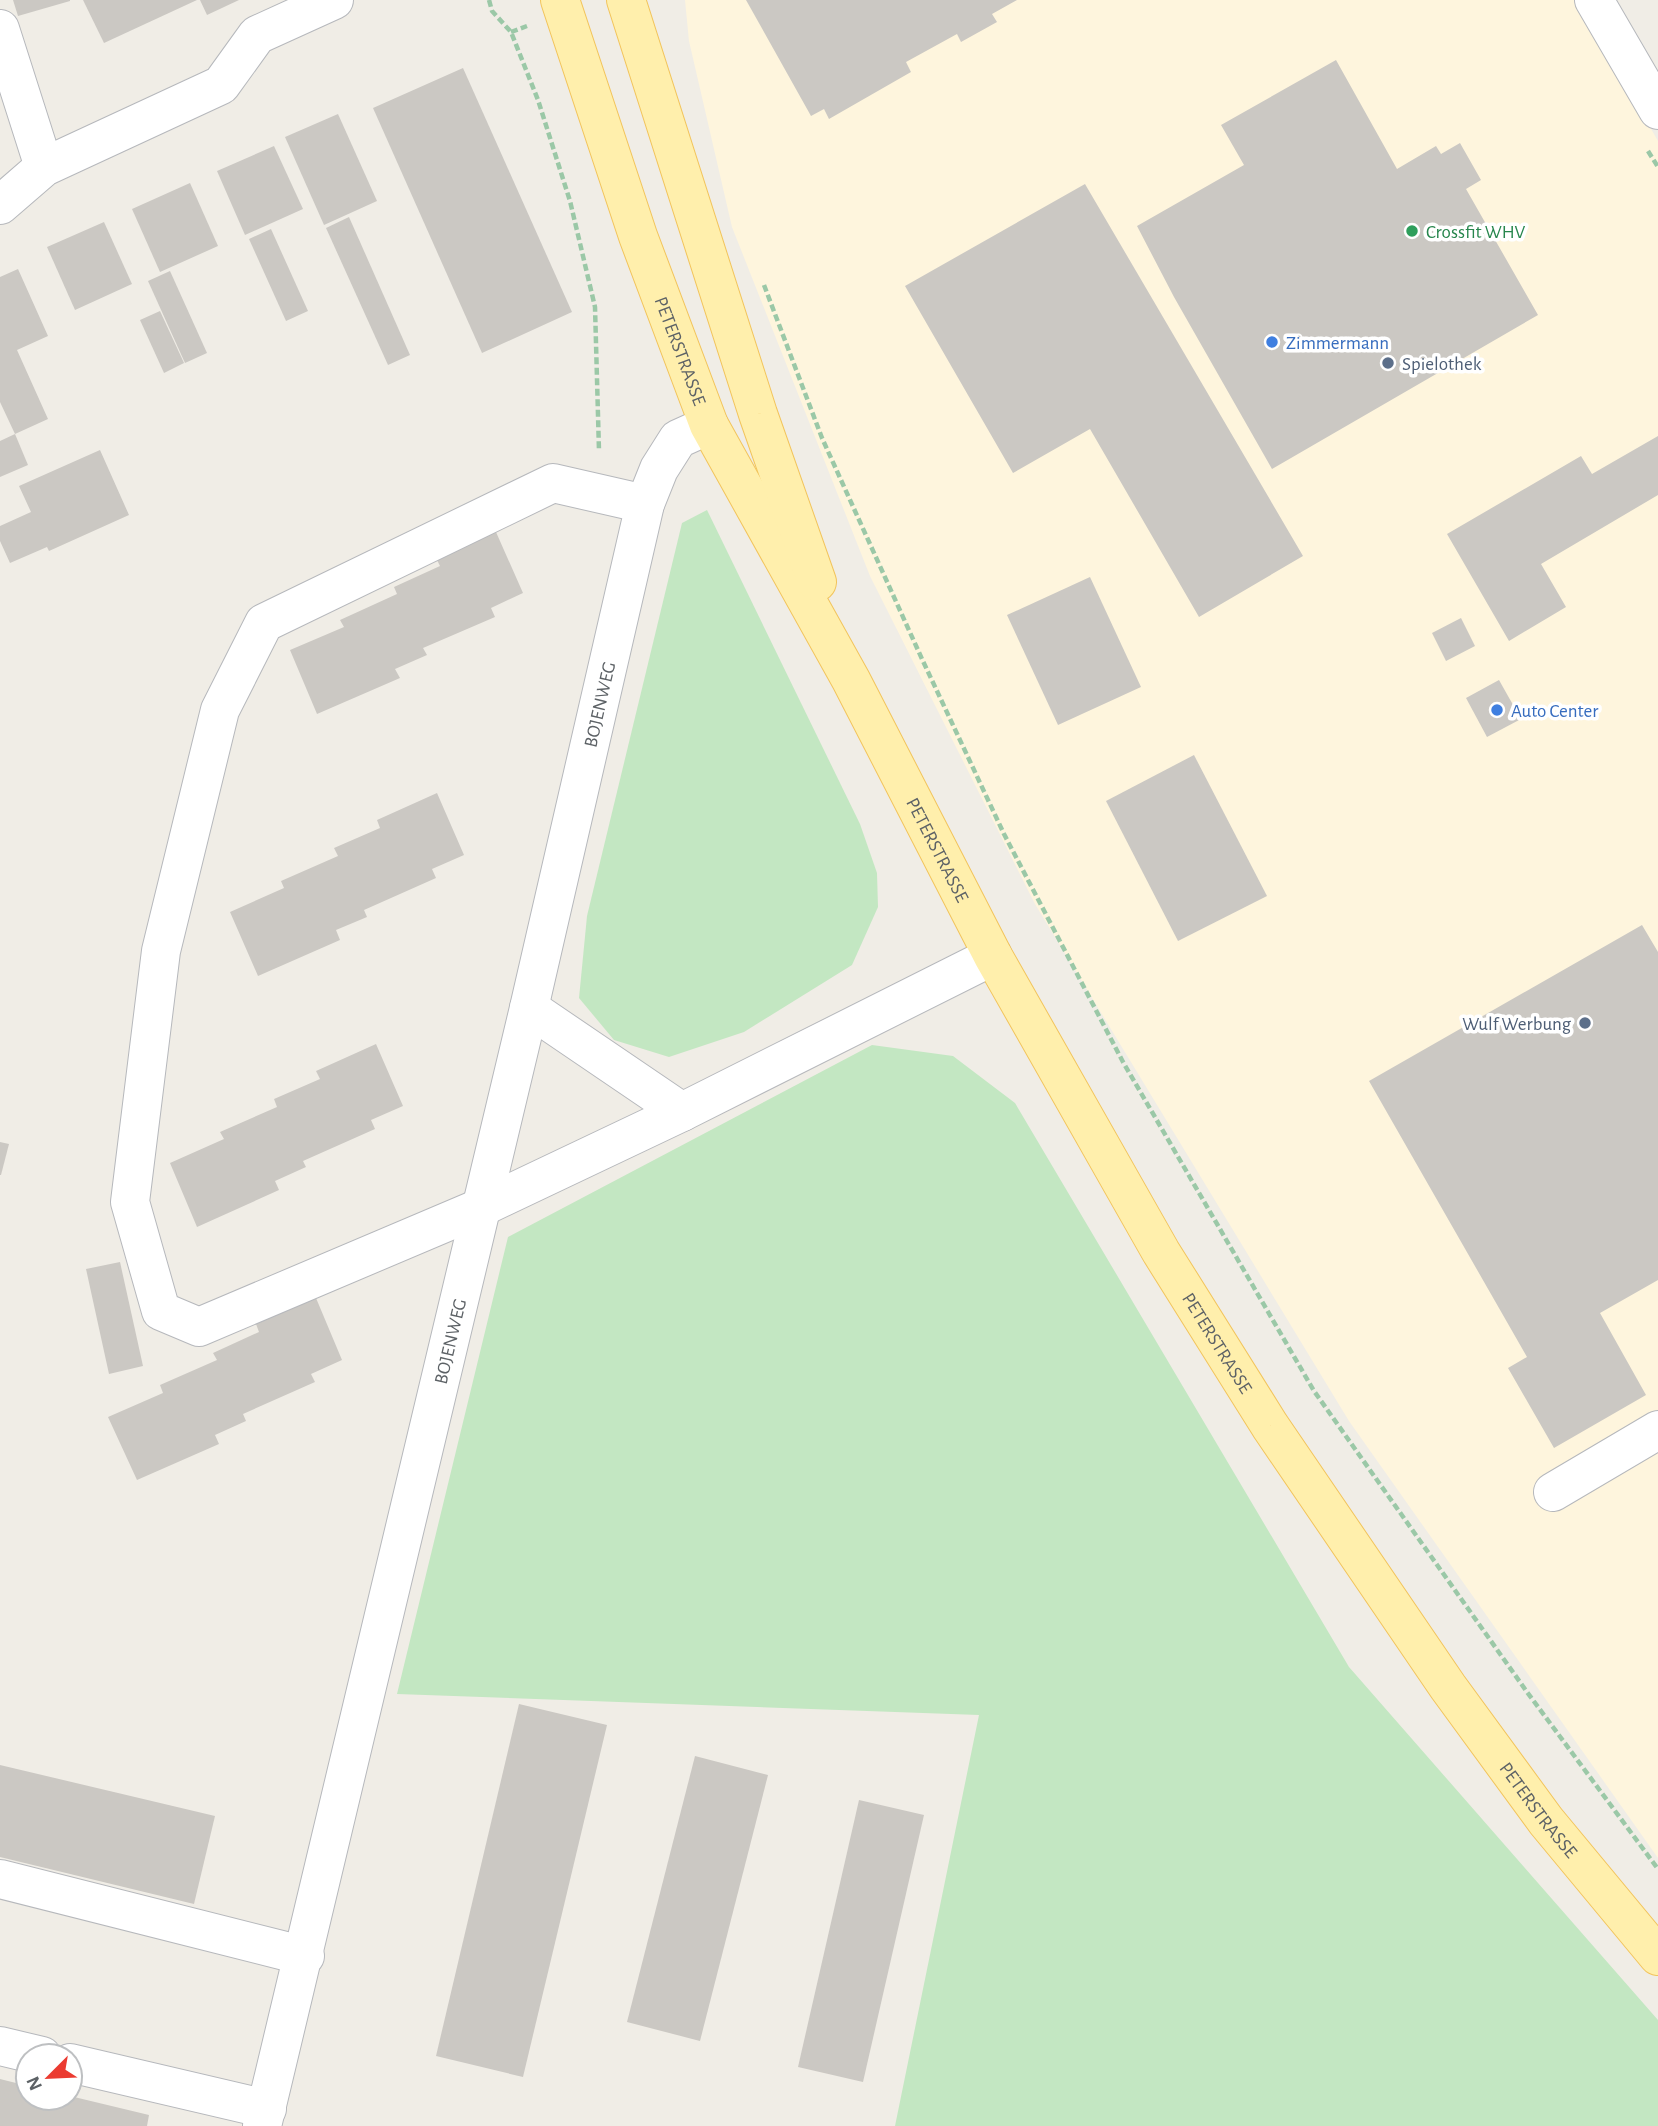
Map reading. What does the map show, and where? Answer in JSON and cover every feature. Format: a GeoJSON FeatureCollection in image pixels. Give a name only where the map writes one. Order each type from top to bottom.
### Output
{"type":"FeatureCollection","features":[{"type":"Feature","properties":{"kind":"main road","name":"PETERSTRASSE"},"geometry":{"type":"LineString","coordinates":[[560,0],[638,236],[709,425],[851,680],[993,956],[1161,1252],[1270,1426],[1433,1665],[1538,1810],[1658,1956]]}},
{"type":"Feature","properties":{"kind":"main road","name":"PETERSTRASSE"},"geometry":{"type":"LineString","coordinates":[[626,0],[758,414],[851,680]]}},
{"type":"Feature","properties":{"kind":"street"},"geometry":{"type":"LineString","coordinates":[[0,205],[44,167],[221,85],[257,35],[334,0]]}},
{"type":"Feature","properties":{"kind":"street"},"geometry":{"type":"LineString","coordinates":[[1594,0],[1658,110]]}},
{"type":"Feature","properties":{"kind":"street"},"geometry":{"type":"LineString","coordinates":[[0,29],[44,167]]}},
{"type":"Feature","properties":{"kind":"street"},"geometry":{"type":"LineString","coordinates":[[0,173],[11,168],[44,167]]}},
{"type":"Feature","properties":{"kind":"street","name":"BOJENWEG"},"geometry":{"type":"LineString","coordinates":[[265,2118],[529,1008],[645,505],[659,469],[678,439],[709,425]]}},
{"type":"Feature","properties":{"kind":"street"},"geometry":{"type":"LineString","coordinates":[[645,505],[553,483],[264,623],[220,710],[161,951],[130,1202],[161,1311],[199,1328],[482,1207],[682,1112],[993,956]]}},
{"type":"Feature","properties":{"kind":"street"},"geometry":{"type":"LineString","coordinates":[[529,1008],[682,1112]]}},
{"type":"Feature","properties":{"kind":"street"},"geometry":{"type":"LineString","coordinates":[[1553,1492],[1658,1430]]}},
{"type":"Feature","properties":{"kind":"street"},"geometry":{"type":"LineString","coordinates":[[0,1880],[305,1956]]}},
{"type":"Feature","properties":{"kind":"street"},"geometry":{"type":"LineString","coordinates":[[84,2067],[265,2118]]}},
{"type":"Feature","properties":{"kind":"path"},"geometry":{"type":"LineString","coordinates":[[489,0],[492,11],[511,32],[538,100],[570,201],[594,307],[599,460]]}},
{"type":"Feature","properties":{"kind":"path"},"geometry":{"type":"LineString","coordinates":[[763,283],[822,438],[922,659],[1004,834],[1123,1062],[1314,1391],[1527,1692],[1658,1869]]}},
{"type":"Feature","properties":{"kind":"shaded area"},"geometry":{"type":"Polygon","coordinates":[[[685,0],[1577,0],[1658,141],[1658,1858],[1349,1421],[1035,904],[870,576],[732,227],[689,41],[685,0]]]}},
{"type":"Feature","properties":{"kind":"green space"},"geometry":{"type":"Polygon","coordinates":[[[707,510],[860,824],[877,873],[878,907],[852,965],[744,1032],[669,1057],[614,1040],[579,998],[587,916],[682,523],[707,510]]]}},
{"type":"Feature","properties":{"kind":"green space"},"geometry":{"type":"Polygon","coordinates":[[[872,1045],[953,1056],[1015,1103],[1349,1667],[1658,2020],[1658,2126],[895,2126],[979,1715],[397,1694],[508,1237],[872,1045]]]}},
{"type":"Feature","properties":{"kind":"building"},"geometry":{"type":"Polygon","coordinates":[[[13,0],[70,0],[70,1],[18,16],[13,0]]]}},
{"type":"Feature","properties":{"kind":"building"},"geometry":{"type":"Polygon","coordinates":[[[83,0],[197,0],[104,43],[83,0]]]}},
{"type":"Feature","properties":{"kind":"building"},"geometry":{"type":"Polygon","coordinates":[[[200,0],[239,0],[207,15],[200,0]]]}},
{"type":"Feature","properties":{"kind":"building"},"geometry":{"type":"Polygon","coordinates":[[[746,0],[1017,0],[992,14],[997,22],[961,42],[957,34],[906,62],[911,72],[829,119],[824,109],[811,116],[746,0]]]}},
{"type":"Feature","properties":{"kind":"building"},"geometry":{"type":"Polygon","coordinates":[[[1336,60],[1397,169],[1436,146],[1441,154],[1460,143],[1481,180],[1466,189],[1538,315],[1272,469],[1174,297],[1137,226],[1244,165],[1221,125],[1336,60]]]}},
{"type":"Feature","properties":{"kind":"building"},"geometry":{"type":"Polygon","coordinates":[[[463,68],[572,312],[482,353],[373,108],[463,68]]]}},
{"type":"Feature","properties":{"kind":"building"},"geometry":{"type":"Polygon","coordinates":[[[338,114],[377,201],[324,225],[285,137],[338,114]]]}},
{"type":"Feature","properties":{"kind":"building"},"geometry":{"type":"Polygon","coordinates":[[[274,146],[303,209],[245,235],[217,171],[274,146]]]}},
{"type":"Feature","properties":{"kind":"building"},"geometry":{"type":"Polygon","coordinates":[[[190,183],[218,246],[160,272],[132,209],[190,183]]]}},
{"type":"Feature","properties":{"kind":"building"},"geometry":{"type":"Polygon","coordinates":[[[1085,184],[1303,556],[1199,617],[1090,429],[1013,473],[905,286],[1085,184]]]}},
{"type":"Feature","properties":{"kind":"building"},"geometry":{"type":"Polygon","coordinates":[[[349,217],[410,355],[388,365],[326,228],[349,217]]]}},
{"type":"Feature","properties":{"kind":"building"},"geometry":{"type":"Polygon","coordinates":[[[104,222],[132,284],[75,310],[47,247],[104,222]]]}},
{"type":"Feature","properties":{"kind":"building"},"geometry":{"type":"Polygon","coordinates":[[[271,229],[308,311],[286,321],[249,239],[271,229]]]}},
{"type":"Feature","properties":{"kind":"building"},"geometry":{"type":"Polygon","coordinates":[[[18,269],[48,336],[17,350],[48,419],[15,434],[0,402],[0,277],[18,269]]]}},
{"type":"Feature","properties":{"kind":"building"},"geometry":{"type":"Polygon","coordinates":[[[170,271],[207,353],[185,363],[148,281],[170,271]]]}},
{"type":"Feature","properties":{"kind":"building"},"geometry":{"type":"Polygon","coordinates":[[[160,311],[184,363],[164,373],[140,320],[160,311]]]}},
{"type":"Feature","properties":{"kind":"building"},"geometry":{"type":"Polygon","coordinates":[[[15,434],[28,465],[0,477],[0,441],[15,434]]]}},
{"type":"Feature","properties":{"kind":"building"},"geometry":{"type":"Polygon","coordinates":[[[1658,436],[1658,495],[1541,564],[1566,607],[1509,641],[1447,534],[1581,456],[1592,474],[1658,436]]]}},
{"type":"Feature","properties":{"kind":"building"},"geometry":{"type":"Polygon","coordinates":[[[100,450],[129,515],[49,551],[47,547],[10,563],[0,541],[0,526],[31,512],[19,486],[100,450]]]}},
{"type":"Feature","properties":{"kind":"building"},"geometry":{"type":"Polygon","coordinates":[[[496,532],[523,593],[491,608],[495,617],[423,648],[427,655],[395,669],[400,678],[317,714],[290,650],[344,627],[340,620],[397,594],[394,587],[440,566],[436,558],[496,532]]]}},
{"type":"Feature","properties":{"kind":"building"},"geometry":{"type":"Polygon","coordinates":[[[1090,577],[1141,687],[1058,725],[1007,615],[1090,577]]]}},
{"type":"Feature","properties":{"kind":"building"},"geometry":{"type":"Polygon","coordinates":[[[1461,618],[1475,646],[1446,661],[1432,633],[1461,618]]]}},
{"type":"Feature","properties":{"kind":"building"},"geometry":{"type":"Polygon","coordinates":[[[1499,680],[1521,719],[1487,737],[1466,698],[1499,680]]]}},
{"type":"Feature","properties":{"kind":"building"},"geometry":{"type":"Polygon","coordinates":[[[1194,755],[1267,896],[1178,941],[1106,801],[1194,755]]]}},
{"type":"Feature","properties":{"kind":"building"},"geometry":{"type":"Polygon","coordinates":[[[437,793],[464,855],[432,869],[436,878],[364,910],[367,917],[336,930],[340,940],[258,976],[230,912],[284,888],[281,881],[338,856],[334,848],[380,828],[377,820],[437,793]]]}},
{"type":"Feature","properties":{"kind":"building"},"geometry":{"type":"Polygon","coordinates":[[[1642,925],[1658,952],[1658,1280],[1600,1313],[1646,1395],[1554,1448],[1508,1368],[1527,1357],[1369,1081],[1642,925]]]}},
{"type":"Feature","properties":{"kind":"building"},"geometry":{"type":"Polygon","coordinates":[[[376,1044],[403,1106],[371,1120],[375,1129],[303,1161],[306,1167],[275,1181],[279,1190],[197,1227],[170,1163],[224,1139],[220,1132],[277,1107],[274,1099],[320,1079],[316,1071],[376,1044]]]}},
{"type":"Feature","properties":{"kind":"building"},"geometry":{"type":"Polygon","coordinates":[[[0,1142],[9,1144],[1,1175],[0,1175],[0,1142]]]}},
{"type":"Feature","properties":{"kind":"building"},"geometry":{"type":"Polygon","coordinates":[[[120,1262],[143,1366],[109,1374],[86,1269],[120,1262]]]}},
{"type":"Feature","properties":{"kind":"building"},"geometry":{"type":"Polygon","coordinates":[[[316,1298],[342,1360],[311,1374],[315,1382],[243,1414],[246,1421],[215,1435],[219,1444],[137,1480],[108,1417],[163,1393],[160,1385],[217,1360],[213,1353],[259,1332],[256,1324],[316,1298]]]}},
{"type":"Feature","properties":{"kind":"building"},"geometry":{"type":"Polygon","coordinates":[[[519,1704],[607,1725],[523,2077],[436,2056],[519,1704]]]}},
{"type":"Feature","properties":{"kind":"building"},"geometry":{"type":"Polygon","coordinates":[[[695,1756],[768,1775],[700,2041],[627,2022],[695,1756]]]}},
{"type":"Feature","properties":{"kind":"building"},"geometry":{"type":"Polygon","coordinates":[[[0,1765],[215,1816],[194,1904],[0,1857],[0,1765]]]}},
{"type":"Feature","properties":{"kind":"building"},"geometry":{"type":"Polygon","coordinates":[[[859,1800],[924,1815],[863,2082],[798,2067],[859,1800]]]}},
{"type":"Feature","properties":{"kind":"building"},"geometry":{"type":"Polygon","coordinates":[[[0,2079],[14,2082],[14,2112],[84,2112],[84,2099],[149,2115],[147,2126],[0,2126],[0,2079]]]}},
{"type":"Feature","properties":{"kind":"place","name":"Crossfit WHV"},"geometry":{"type":"Point","coordinates":[1412,231]}},
{"type":"Feature","properties":{"kind":"place","name":"Zimmermann"},"geometry":{"type":"Point","coordinates":[1272,342]}},
{"type":"Feature","properties":{"kind":"place","name":"Spielothek"},"geometry":{"type":"Point","coordinates":[1388,363]}},
{"type":"Feature","properties":{"kind":"place","name":"Auto Center"},"geometry":{"type":"Point","coordinates":[1497,710]}},
{"type":"Feature","properties":{"kind":"place","name":"Wulf Werbung"},"geometry":{"type":"Point","coordinates":[1585,1023]}}]}
